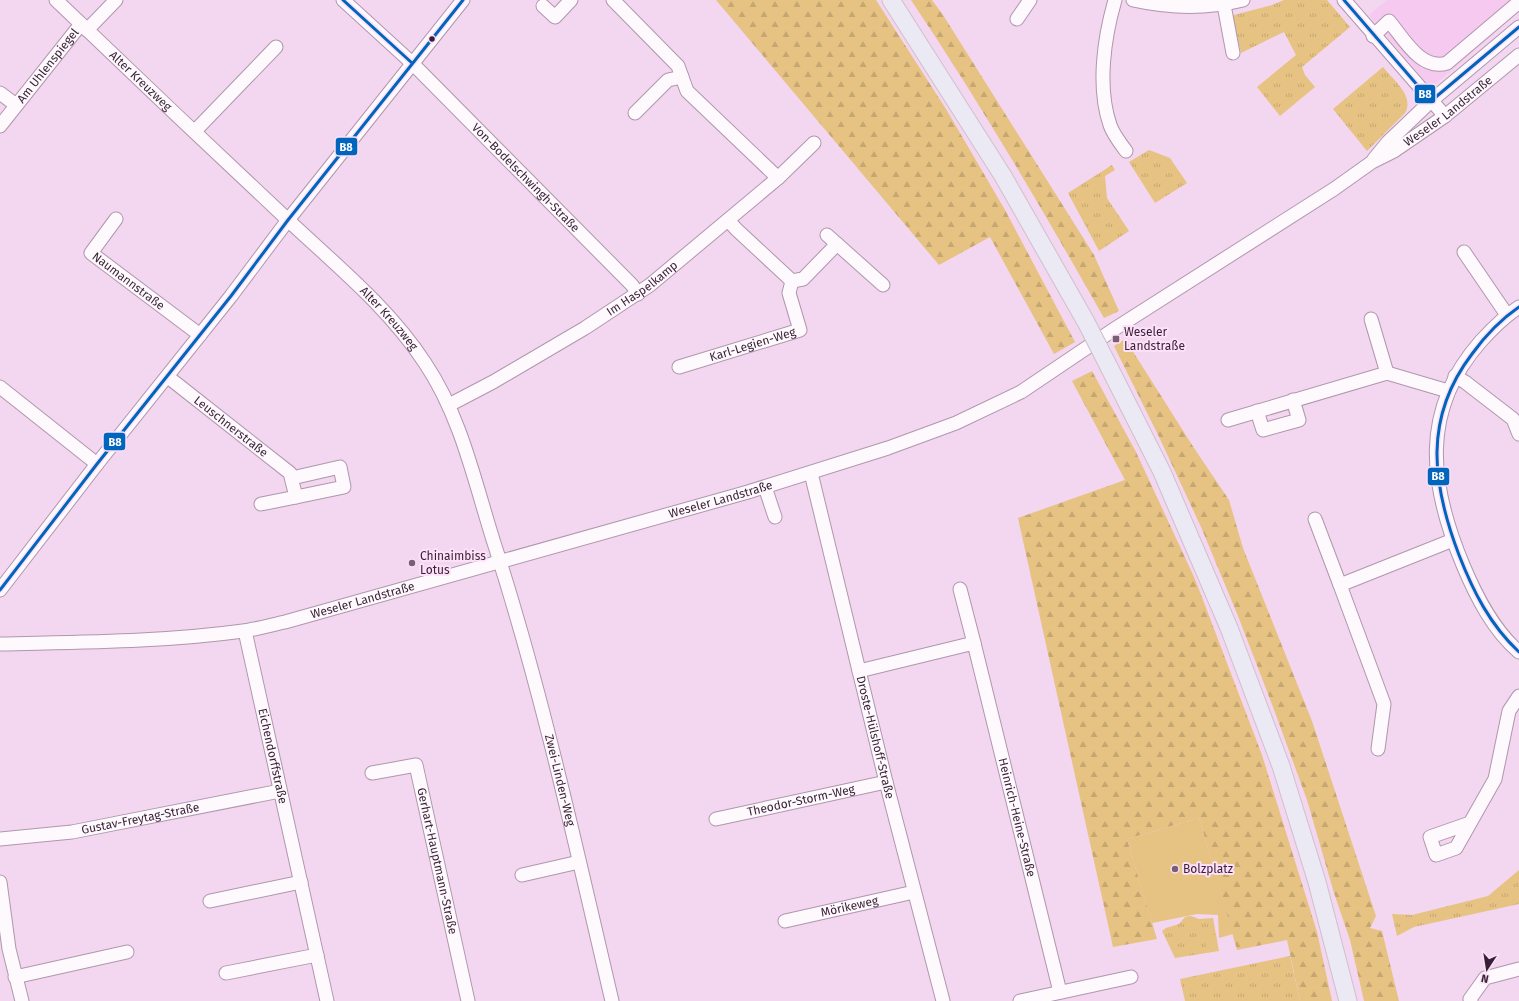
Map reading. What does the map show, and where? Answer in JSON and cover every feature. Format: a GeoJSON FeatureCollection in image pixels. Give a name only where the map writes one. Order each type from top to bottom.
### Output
{"type":"FeatureCollection","features":[{"type":"Feature","properties":{"kind":"main road"},"geometry":{"type":"LineString","coordinates":[[891,0],[1003,176],[1086,322],[1162,472],[1237,650],[1281,766],[1317,882],[1348,1001]]}},
{"type":"Feature","properties":{"kind":"street","name":"Alter Kreuzweg"},"geometry":{"type":"LineString","coordinates":[[56,0],[339,267],[397,325],[426,363],[449,405],[469,460],[501,562]]}},
{"type":"Feature","properties":{"kind":"street"},"geometry":{"type":"LineString","coordinates":[[84,27],[116,0]]}},
{"type":"Feature","properties":{"kind":"street","name":"Von-Bodelschwingh-Straße"},"geometry":{"type":"LineString","coordinates":[[343,0],[412,63],[632,285],[638,294]]}},
{"type":"Feature","properties":{"kind":"street"},"geometry":{"type":"LineString","coordinates":[[0,590],[97,464],[168,377],[288,220],[463,0]]}},
{"type":"Feature","properties":{"kind":"street"},"geometry":{"type":"LineString","coordinates":[[543,6],[555,17],[571,0]]}},
{"type":"Feature","properties":{"kind":"street"},"geometry":{"type":"LineString","coordinates":[[613,0],[678,66],[687,91],[778,178]]}},
{"type":"Feature","properties":{"kind":"street"},"geometry":{"type":"LineString","coordinates":[[1017,19],[1030,0]]}},
{"type":"Feature","properties":{"kind":"street"},"geometry":{"type":"LineString","coordinates":[[1115,0],[1106,42],[1103,76],[1104,102],[1111,126],[1126,152]]}},
{"type":"Feature","properties":{"kind":"street"},"geometry":{"type":"LineString","coordinates":[[1133,0],[1147,3],[1188,6],[1224,5],[1242,0]]}},
{"type":"Feature","properties":{"kind":"street"},"geometry":{"type":"LineString","coordinates":[[1344,0],[1445,116]]}},
{"type":"Feature","properties":{"kind":"street"},"geometry":{"type":"LineString","coordinates":[[1374,36],[1389,21],[1419,57],[1428,63],[1439,65],[1447,63],[1519,2]]}},
{"type":"Feature","properties":{"kind":"street"},"geometry":{"type":"LineString","coordinates":[[1224,5],[1233,53]]}},
{"type":"Feature","properties":{"kind":"street","name":"Am Uhlenspiegel"},"geometry":{"type":"LineString","coordinates":[[0,126],[16,105],[84,27]]}},
{"type":"Feature","properties":{"kind":"street","name":"Weseler Landstraße"},"geometry":{"type":"LineString","coordinates":[[1372,162],[1388,142],[1431,101],[1519,27]]}},
{"type":"Feature","properties":{"kind":"street"},"geometry":{"type":"LineString","coordinates":[[195,131],[276,47]]}},
{"type":"Feature","properties":{"kind":"street","name":"Weseler Landstraße"},"geometry":{"type":"LineString","coordinates":[[0,644],[113,642],[177,638],[245,631],[285,622],[765,487],[888,448],[956,423],[1022,392],[1116,328],[1334,189],[1372,162],[1394,151],[1445,116],[1519,54]]}},
{"type":"Feature","properties":{"kind":"street"},"geometry":{"type":"LineString","coordinates":[[635,113],[668,80],[682,77]]}},
{"type":"Feature","properties":{"kind":"street"},"geometry":{"type":"LineString","coordinates":[[0,93],[16,105]]}},
{"type":"Feature","properties":{"kind":"street","name":"Im Haspelkamp"},"geometry":{"type":"LineString","coordinates":[[449,405],[533,359],[638,294],[778,178],[814,143]]}},
{"type":"Feature","properties":{"kind":"street","name":"Naumannstraße"},"geometry":{"type":"LineString","coordinates":[[116,219],[91,253],[200,335]]}},
{"type":"Feature","properties":{"kind":"street"},"geometry":{"type":"LineString","coordinates":[[728,220],[792,281],[803,280],[838,244]]}},
{"type":"Feature","properties":{"kind":"street"},"geometry":{"type":"LineString","coordinates":[[827,234],[884,285]]}},
{"type":"Feature","properties":{"kind":"street"},"geometry":{"type":"LineString","coordinates":[[1464,252],[1507,315]]}},
{"type":"Feature","properties":{"kind":"street","name":"Karl-Legien-Weg"},"geometry":{"type":"LineString","coordinates":[[679,367],[800,330],[789,293],[792,281]]}},
{"type":"Feature","properties":{"kind":"street"},"geometry":{"type":"LineString","coordinates":[[1519,306],[1507,315],[1468,356],[1455,376],[1448,391],[1438,430],[1435,456],[1441,501],[1453,540],[1478,597],[1492,620],[1512,646],[1519,652]]}},
{"type":"Feature","properties":{"kind":"street"},"geometry":{"type":"LineString","coordinates":[[1371,319],[1387,373]]}},
{"type":"Feature","properties":{"kind":"street"},"geometry":{"type":"LineString","coordinates":[[1228,420],[1387,373],[1448,391]]}},
{"type":"Feature","properties":{"kind":"street"},"geometry":{"type":"LineString","coordinates":[[1455,376],[1516,418],[1519,434]]}},
{"type":"Feature","properties":{"kind":"street","name":"Leuschnerstraße"},"geometry":{"type":"LineString","coordinates":[[168,377],[290,473],[292,478]]}},
{"type":"Feature","properties":{"kind":"street"},"geometry":{"type":"LineString","coordinates":[[0,387],[97,464]]}},
{"type":"Feature","properties":{"kind":"street"},"geometry":{"type":"LineString","coordinates":[[1257,411],[1263,430],[1299,420],[1293,400]]}},
{"type":"Feature","properties":{"kind":"street"},"geometry":{"type":"LineString","coordinates":[[261,504],[296,497],[344,486],[340,467],[292,478],[296,497]]}},
{"type":"Feature","properties":{"kind":"street","name":"Droste-Hülshoff-Straße"},"geometry":{"type":"LineString","coordinates":[[810,473],[886,782],[943,1001]]}},
{"type":"Feature","properties":{"kind":"street"},"geometry":{"type":"LineString","coordinates":[[765,487],[775,517]]}},
{"type":"Feature","properties":{"kind":"street"},"geometry":{"type":"LineString","coordinates":[[1315,520],[1384,704],[1378,749]]}},
{"type":"Feature","properties":{"kind":"street"},"geometry":{"type":"LineString","coordinates":[[1340,585],[1453,540]]}},
{"type":"Feature","properties":{"kind":"street","name":"Zwei-Linden-Weg"},"geometry":{"type":"LineString","coordinates":[[501,562],[547,724],[612,1001]]}},
{"type":"Feature","properties":{"kind":"street","name":"Heinrich-Heine-Straße"},"geometry":{"type":"LineString","coordinates":[[960,589],[1060,992]]}},
{"type":"Feature","properties":{"kind":"street","name":"Eichendorffstraße"},"geometry":{"type":"LineString","coordinates":[[245,631],[327,1001]]}},
{"type":"Feature","properties":{"kind":"street"},"geometry":{"type":"LineString","coordinates":[[859,670],[974,643]]}},
{"type":"Feature","properties":{"kind":"street"},"geometry":{"type":"LineString","coordinates":[[1470,823],[1495,779],[1509,711],[1519,696]]}},
{"type":"Feature","properties":{"kind":"street","name":"Gerhart-Hauptmann-Straße"},"geometry":{"type":"LineString","coordinates":[[372,773],[416,765],[468,1001]]}},
{"type":"Feature","properties":{"kind":"street","name":"Theodor-Storm-Weg"},"geometry":{"type":"LineString","coordinates":[[716,819],[886,782]]}},
{"type":"Feature","properties":{"kind":"street","name":"Gustav-Freytag-Straße"},"geometry":{"type":"LineString","coordinates":[[0,839],[72,832],[280,792]]}},
{"type":"Feature","properties":{"kind":"street"},"geometry":{"type":"LineString","coordinates":[[522,875],[579,862]]}},
{"type":"Feature","properties":{"kind":"street"},"geometry":{"type":"LineString","coordinates":[[0,882],[5,950],[22,1001]]}},
{"type":"Feature","properties":{"kind":"street"},"geometry":{"type":"LineString","coordinates":[[210,900],[301,882]]}},
{"type":"Feature","properties":{"kind":"street","name":"Mörikeweg"},"geometry":{"type":"LineString","coordinates":[[785,921],[914,892]]}},
{"type":"Feature","properties":{"kind":"street"},"geometry":{"type":"LineString","coordinates":[[15,977],[127,952]]}},
{"type":"Feature","properties":{"kind":"street"},"geometry":{"type":"LineString","coordinates":[[226,973],[317,955]]}},
{"type":"Feature","properties":{"kind":"street"},"geometry":{"type":"LineString","coordinates":[[1471,1001],[1470,1000],[1484,978],[1519,969]]}},
{"type":"Feature","properties":{"kind":"street"},"geometry":{"type":"LineString","coordinates":[[1020,1001],[1132,977]]}},
{"type":"Feature","properties":{"kind":"shaded area"},"geometry":{"type":"Polygon","coordinates":[[[1387,0],[1519,0],[1519,12],[1434,84],[1427,83],[1369,15],[1387,0]]]}},
{"type":"Feature","properties":{"kind":"green space"},"geometry":{"type":"Polygon","coordinates":[[[716,0],[876,0],[946,109],[1005,210],[1075,342],[1054,354],[990,237],[939,265],[716,0]]]}},
{"type":"Feature","properties":{"kind":"green space"},"geometry":{"type":"Polygon","coordinates":[[[911,0],[932,0],[943,15],[1094,255],[1119,311],[1104,318],[1010,157],[962,78],[911,0]]]}},
{"type":"Feature","properties":{"kind":"green space"},"geometry":{"type":"Polygon","coordinates":[[[1284,0],[1327,0],[1350,27],[1302,67],[1305,75],[1315,87],[1280,116],[1257,87],[1296,55],[1284,32],[1241,53],[1233,19],[1234,15],[1272,5],[1284,0]]]}},
{"type":"Feature","properties":{"kind":"green space"},"geometry":{"type":"Polygon","coordinates":[[[1383,67],[1402,88],[1407,100],[1407,107],[1405,113],[1367,151],[1333,109],[1383,67]]]}},
{"type":"Feature","properties":{"kind":"green space"},"geometry":{"type":"Polygon","coordinates":[[[1149,150],[1170,158],[1187,183],[1155,203],[1129,162],[1149,150]]]}},
{"type":"Feature","properties":{"kind":"green space"},"geometry":{"type":"Polygon","coordinates":[[[1112,165],[1115,170],[1105,176],[1107,198],[1129,231],[1099,251],[1068,193],[1112,165]]]}},
{"type":"Feature","properties":{"kind":"green space"},"geometry":{"type":"Polygon","coordinates":[[[1125,339],[1229,500],[1243,548],[1312,721],[1376,916],[1370,928],[1382,931],[1399,1001],[1364,1001],[1350,940],[1334,893],[1307,800],[1238,616],[1201,527],[1114,346],[1125,339]]]}},
{"type":"Feature","properties":{"kind":"green space"},"geometry":{"type":"Polygon","coordinates":[[[1092,371],[1136,452],[1195,579],[1262,755],[1317,932],[1332,1001],[1300,1001],[1287,940],[1237,950],[1199,818],[1127,839],[1157,939],[1113,947],[1018,518],[1125,480],[1072,381],[1092,371]]]}},
{"type":"Feature","properties":{"kind":"green space","name":"Bolzplatz"},"geometry":{"type":"Polygon","coordinates":[[[1199,818],[1233,934],[1219,938],[1218,915],[1197,914],[1152,923],[1127,839],[1199,818]]]}},
{"type":"Feature","properties":{"kind":"green space"},"geometry":{"type":"Polygon","coordinates":[[[1519,870],[1519,904],[1414,927],[1397,936],[1392,914],[1412,915],[1488,896],[1519,870]]]}},
{"type":"Feature","properties":{"kind":"green space"},"geometry":{"type":"Polygon","coordinates":[[[1189,916],[1199,919],[1213,918],[1219,951],[1175,958],[1162,931],[1166,928],[1179,924],[1185,917],[1189,916]]]}},
{"type":"Feature","properties":{"kind":"green space"},"geometry":{"type":"Polygon","coordinates":[[[1215,935],[1218,950],[1207,952],[1204,936],[1215,935]]]}},
{"type":"Feature","properties":{"kind":"green space"},"geometry":{"type":"Polygon","coordinates":[[[1290,956],[1300,1001],[1185,1001],[1180,979],[1290,956]]]}},
{"type":"Feature","properties":{"kind":"transit line","name":"B8"},"geometry":{"type":"LineString","coordinates":[[343,0],[412,63]]}},
{"type":"Feature","properties":{"kind":"transit line","name":"B8"},"geometry":{"type":"LineString","coordinates":[[0,590],[97,464],[231,296],[288,220],[463,0]]}},
{"type":"Feature","properties":{"kind":"transit line","name":"B8"},"geometry":{"type":"LineString","coordinates":[[1344,0],[1431,101],[1519,27]]}},
{"type":"Feature","properties":{"kind":"transit line","name":"B8"},"geometry":{"type":"LineString","coordinates":[[1519,307],[1505,317],[1482,341],[1456,378],[1446,402],[1439,427],[1437,452],[1438,477],[1443,503],[1450,529],[1464,568],[1483,607],[1499,631],[1519,652]]}},
{"type":"Feature","properties":{"kind":"place","name":"Weseler Landstraße"},"geometry":{"type":"Point","coordinates":[1116,339]}},
{"type":"Feature","properties":{"kind":"place","name":"Chinaimbiss Lotus"},"geometry":{"type":"Point","coordinates":[412,563]}},
{"type":"Feature","properties":{"kind":"place","name":"Bolzplatz"},"geometry":{"type":"Point","coordinates":[1175,869]}}]}
